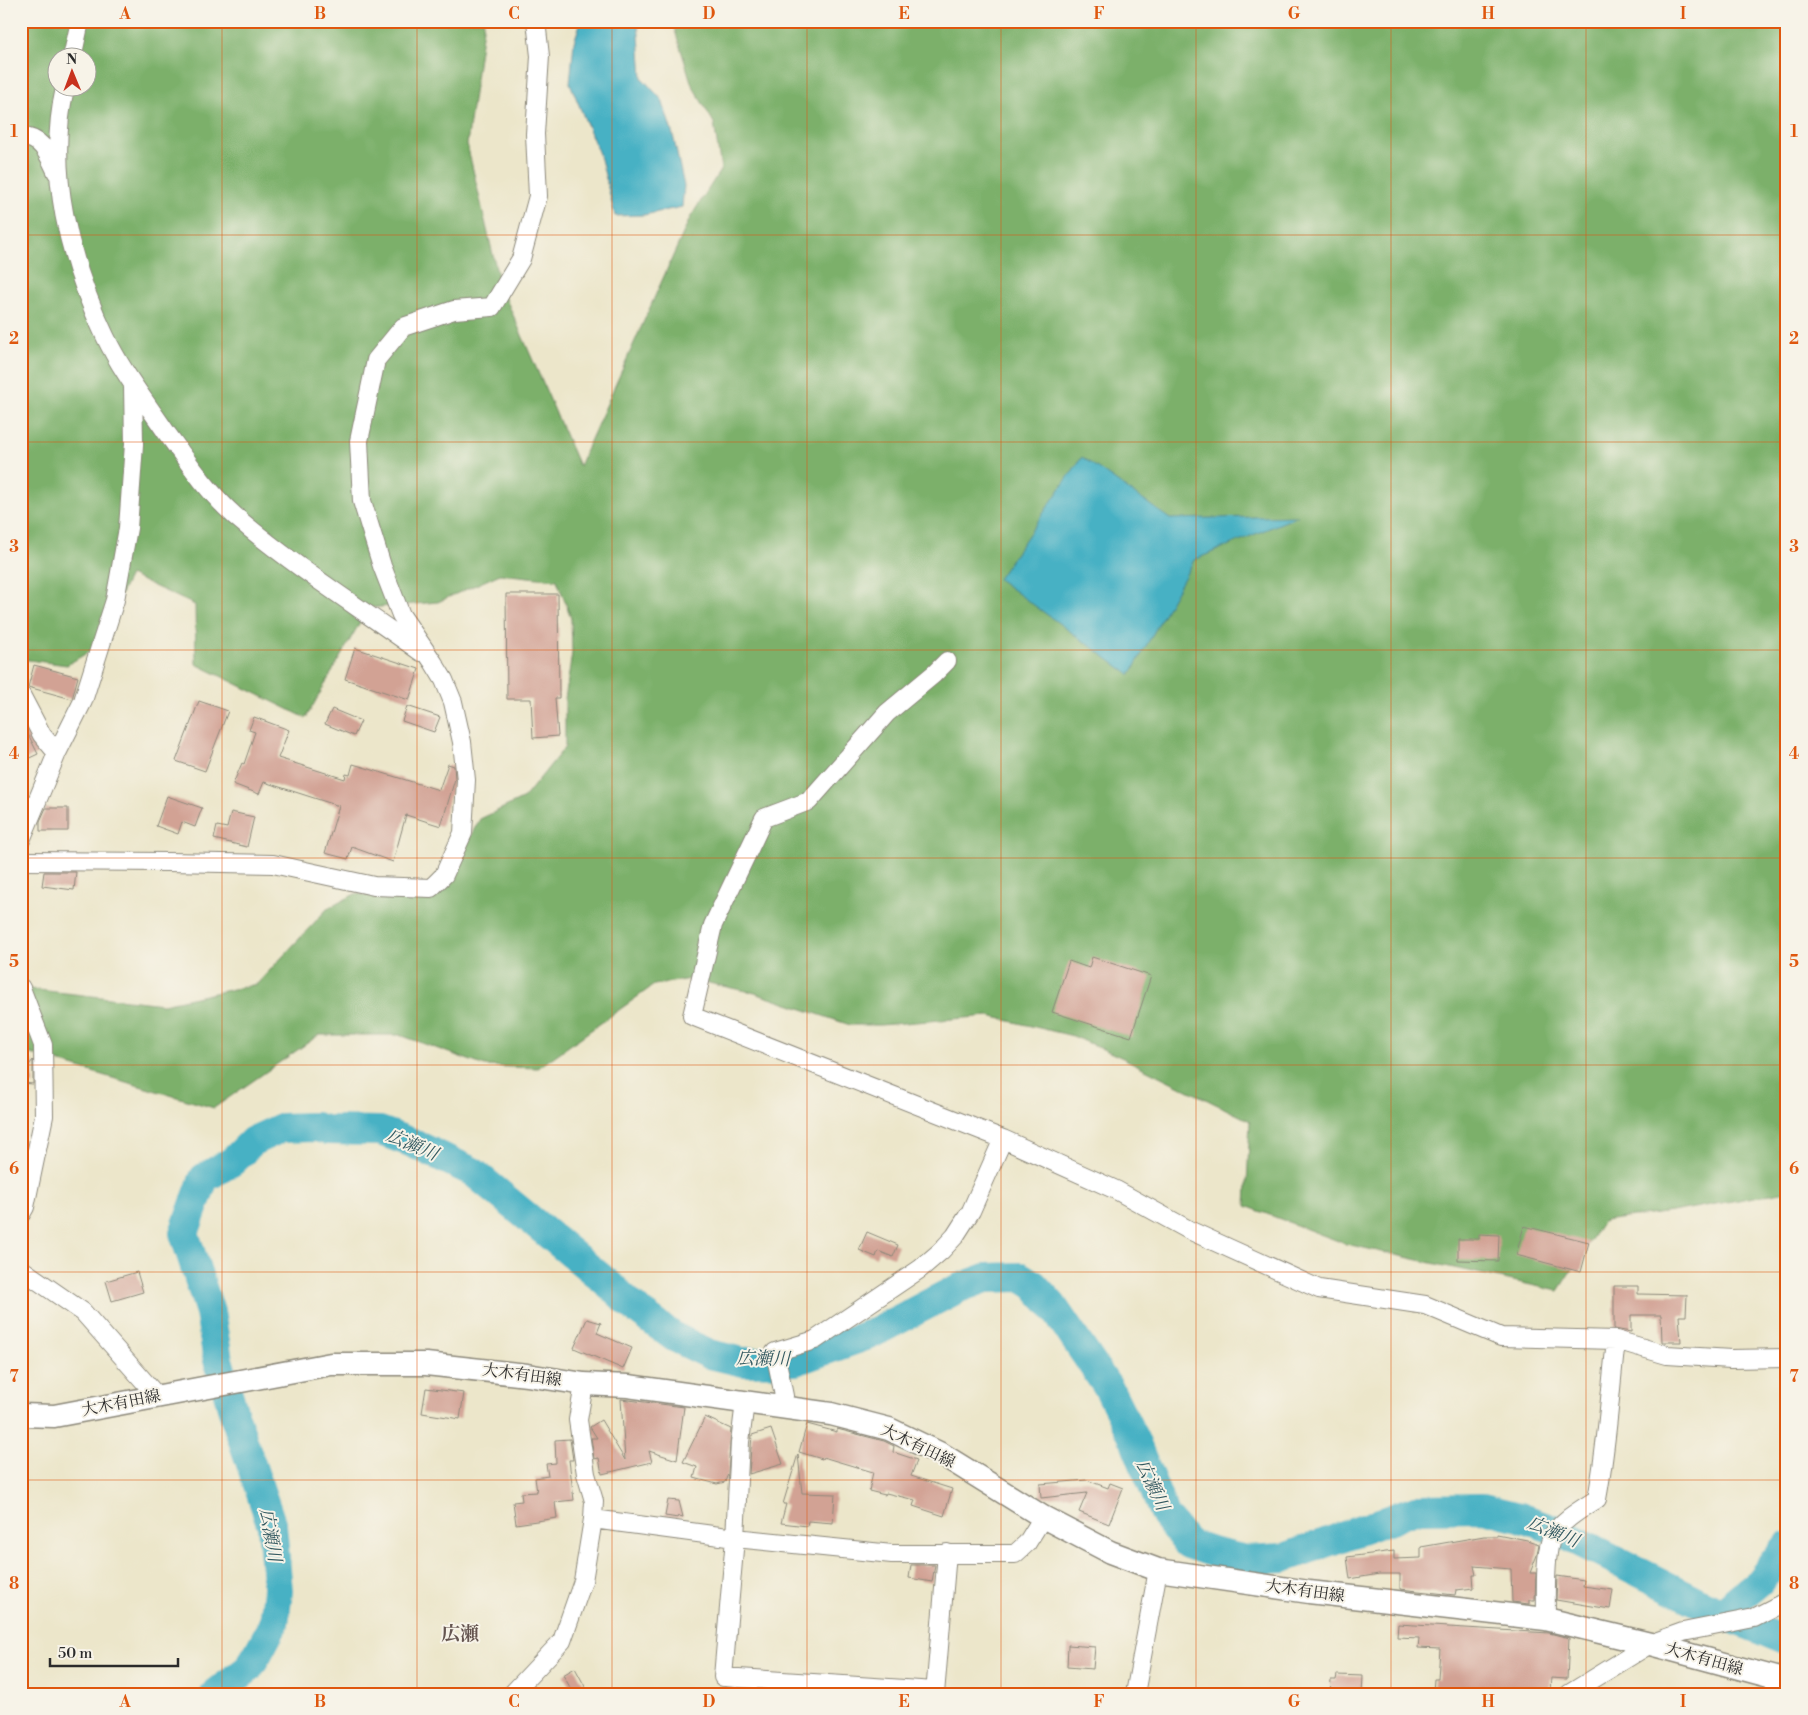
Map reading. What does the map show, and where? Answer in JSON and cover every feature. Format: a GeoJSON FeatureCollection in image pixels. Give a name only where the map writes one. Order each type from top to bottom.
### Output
{"type":"FeatureCollection","features":[{"type":"Feature","properties":{"kind":"main road","name":"大木有田線"},"geometry":{"type":"LineString","coordinates":[[21,1415],[54,1416],[331,1364],[426,1364],[527,1375],[584,1384],[628,1386],[745,1402],[781,1401],[888,1429],[943,1455],[1043,1517],[1110,1552],[1158,1570],[1309,1592],[1546,1619],[1650,1644],[1787,1681]]}},
{"type":"Feature","properties":{"kind":"street"},"geometry":{"type":"LineString","coordinates":[[74,48],[80,21]]}},
{"type":"Feature","properties":{"kind":"street"},"geometry":{"type":"LineString","coordinates":[[21,861],[273,864],[374,886],[431,888],[444,875],[463,833],[466,780],[458,719],[444,680],[401,615],[382,566],[362,501],[359,441],[376,360],[403,327],[454,310],[492,307],[521,259],[538,196],[535,134],[540,56],[536,21]]}},
{"type":"Feature","properties":{"kind":"street"},"geometry":{"type":"LineString","coordinates":[[62,98],[58,176],[72,248],[87,295],[105,338],[133,385],[197,475],[234,515],[282,554],[433,662]]}},
{"type":"Feature","properties":{"kind":"street"},"geometry":{"type":"LineString","coordinates":[[21,137],[29,137],[44,146],[58,176]]}},
{"type":"Feature","properties":{"kind":"street"},"geometry":{"type":"LineString","coordinates":[[21,840],[57,754],[83,700],[115,600],[128,528],[134,444],[133,385]]}},
{"type":"Feature","properties":{"kind":"street"},"geometry":{"type":"LineString","coordinates":[[947,662],[888,713],[809,801],[764,818],[713,925],[692,1016],[1003,1139],[1116,1190],[1189,1230],[1319,1289],[1425,1305],[1500,1337],[1616,1340],[1667,1356],[1731,1359],[1787,1358]]}},
{"type":"Feature","properties":{"kind":"street"},"geometry":{"type":"LineString","coordinates":[[21,695],[42,734],[57,754]]}},
{"type":"Feature","properties":{"kind":"street"},"geometry":{"type":"LineString","coordinates":[[21,988],[43,1044],[44,1116],[25,1207],[21,1214]]}},
{"type":"Feature","properties":{"kind":"street"},"geometry":{"type":"LineString","coordinates":[[781,1401],[775,1352],[815,1340],[920,1269],[941,1251],[955,1236],[971,1211],[1003,1139]]}},
{"type":"Feature","properties":{"kind":"street"},"geometry":{"type":"LineString","coordinates":[[21,1268],[84,1312],[156,1396]]}},
{"type":"Feature","properties":{"kind":"street"},"geometry":{"type":"LineString","coordinates":[[1546,1619],[1547,1562],[1552,1537],[1570,1516],[1597,1499],[1605,1455],[1616,1340]]}},
{"type":"Feature","properties":{"kind":"street"},"geometry":{"type":"LineString","coordinates":[[512,1694],[562,1641],[582,1581],[593,1519],[594,1501],[586,1474],[578,1420],[584,1384]]}},
{"type":"Feature","properties":{"kind":"street"},"geometry":{"type":"LineString","coordinates":[[745,1402],[740,1442],[735,1538],[723,1678],[935,1692],[947,1553]]}},
{"type":"Feature","properties":{"kind":"street"},"geometry":{"type":"LineString","coordinates":[[593,1519],[735,1538],[892,1554],[1016,1554],[1027,1543],[1043,1517]]}},
{"type":"Feature","properties":{"kind":"street"},"geometry":{"type":"LineString","coordinates":[[1135,1694],[1158,1570]]}},
{"type":"Feature","properties":{"kind":"street"},"geometry":{"type":"LineString","coordinates":[[1569,1694],[1650,1644],[1683,1632],[1754,1618],[1787,1601]]}},
{"type":"Feature","properties":{"kind":"green space"},"geometry":{"type":"Polygon","coordinates":[[[21,21],[484,21],[467,144],[500,285],[579,466],[690,218],[721,169],[714,123],[692,85],[672,21],[1787,21],[1787,1191],[1672,1212],[1603,1221],[1558,1291],[1346,1244],[1246,1206],[1250,1121],[1123,1058],[1073,1036],[989,1016],[880,1025],[850,1025],[755,993],[690,979],[654,985],[538,1068],[485,1066],[400,1035],[319,1035],[214,1108],[21,1051],[21,988],[163,1004],[257,984],[327,909],[355,894],[435,898],[480,819],[524,798],[565,747],[565,699],[572,653],[571,618],[557,580],[500,574],[438,602],[368,608],[306,718],[196,664],[195,605],[130,575],[95,648],[67,665],[21,659],[21,21]]]}},
{"type":"Feature","properties":{"kind":"water"},"geometry":{"type":"Polygon","coordinates":[[[581,21],[638,21],[642,78],[662,100],[673,135],[684,186],[682,207],[644,215],[615,216],[601,159],[570,83],[574,42],[581,21]]]}},
{"type":"Feature","properties":{"kind":"water"},"geometry":{"type":"Polygon","coordinates":[[[1082,457],[1170,519],[1298,516],[1194,560],[1130,675],[998,579],[1082,457]]]}},
{"type":"Feature","properties":{"kind":"building"},"geometry":{"type":"Polygon","coordinates":[[[506,594],[558,594],[559,698],[555,698],[558,736],[533,738],[531,699],[507,699],[506,594]]]}},
{"type":"Feature","properties":{"kind":"building"},"geometry":{"type":"Polygon","coordinates":[[[355,648],[419,669],[409,700],[345,679],[355,648]]]}},
{"type":"Feature","properties":{"kind":"building"},"geometry":{"type":"Polygon","coordinates":[[[34,665],[78,677],[72,699],[28,687],[34,665]]]}},
{"type":"Feature","properties":{"kind":"building"},"geometry":{"type":"Polygon","coordinates":[[[199,701],[228,711],[205,771],[176,761],[199,701]]]}},
{"type":"Feature","properties":{"kind":"building"},"geometry":{"type":"Polygon","coordinates":[[[407,706],[440,717],[434,732],[402,721],[407,706]]]}},
{"type":"Feature","properties":{"kind":"building"},"geometry":{"type":"Polygon","coordinates":[[[332,709],[361,721],[354,736],[325,724],[332,709]]]}},
{"type":"Feature","properties":{"kind":"building"},"geometry":{"type":"Polygon","coordinates":[[[254,717],[289,730],[278,758],[345,779],[346,774],[350,775],[353,764],[439,790],[448,764],[454,766],[455,779],[441,826],[406,815],[393,862],[352,847],[348,859],[325,853],[339,806],[264,782],[259,794],[233,784],[242,763],[244,764],[255,732],[249,730],[254,717]]]}},
{"type":"Feature","properties":{"kind":"building"},"geometry":{"type":"Polygon","coordinates":[[[21,720],[38,754],[21,762],[21,720]]]}},
{"type":"Feature","properties":{"kind":"building"},"geometry":{"type":"Polygon","coordinates":[[[167,796],[202,808],[195,827],[182,822],[178,834],[156,826],[167,796]]]}},
{"type":"Feature","properties":{"kind":"building"},"geometry":{"type":"Polygon","coordinates":[[[46,808],[68,808],[68,831],[40,831],[40,821],[46,808]]]}},
{"type":"Feature","properties":{"kind":"building"},"geometry":{"type":"Polygon","coordinates":[[[231,812],[254,817],[247,847],[214,839],[217,826],[227,828],[231,812]]]}},
{"type":"Feature","properties":{"kind":"building"},"geometry":{"type":"Polygon","coordinates":[[[44,872],[76,872],[74,890],[42,886],[44,872]]]}},
{"type":"Feature","properties":{"kind":"building"},"geometry":{"type":"Polygon","coordinates":[[[1092,957],[1151,976],[1131,1037],[1052,1012],[1069,961],[1089,968],[1092,957]]]}},
{"type":"Feature","properties":{"kind":"building"},"geometry":{"type":"Polygon","coordinates":[[[33,1060],[33,1084],[21,1083],[21,1075],[33,1060]]]}},
{"type":"Feature","properties":{"kind":"building"},"geometry":{"type":"Polygon","coordinates":[[[1524,1226],[1589,1242],[1581,1272],[1516,1255],[1524,1226]]]}},
{"type":"Feature","properties":{"kind":"building"},"geometry":{"type":"Polygon","coordinates":[[[867,1232],[898,1245],[893,1257],[878,1251],[876,1257],[859,1250],[867,1232]]]}},
{"type":"Feature","properties":{"kind":"building"},"geometry":{"type":"Polygon","coordinates":[[[1479,1234],[1499,1235],[1498,1261],[1458,1260],[1458,1239],[1479,1239],[1479,1234]]]}},
{"type":"Feature","properties":{"kind":"building"},"geometry":{"type":"Polygon","coordinates":[[[137,1272],[143,1292],[112,1301],[106,1281],[137,1272]]]}},
{"type":"Feature","properties":{"kind":"building"},"geometry":{"type":"Polygon","coordinates":[[[1614,1286],[1638,1286],[1638,1294],[1687,1295],[1686,1316],[1679,1316],[1681,1342],[1662,1342],[1661,1315],[1631,1315],[1631,1332],[1614,1329],[1614,1286]]]}},
{"type":"Feature","properties":{"kind":"building"},"geometry":{"type":"Polygon","coordinates":[[[587,1319],[601,1323],[597,1333],[632,1348],[623,1369],[574,1348],[587,1319]]]}},
{"type":"Feature","properties":{"kind":"building"},"geometry":{"type":"Polygon","coordinates":[[[426,1388],[464,1393],[460,1419],[422,1413],[426,1388]]]}},
{"type":"Feature","properties":{"kind":"building"},"geometry":{"type":"Polygon","coordinates":[[[621,1399],[684,1407],[677,1460],[649,1451],[652,1462],[602,1474],[599,1458],[594,1459],[591,1438],[597,1438],[590,1427],[601,1420],[625,1460],[621,1399]]]}},
{"type":"Feature","properties":{"kind":"building"},"geometry":{"type":"Polygon","coordinates":[[[705,1417],[731,1429],[728,1474],[725,1482],[717,1484],[694,1478],[697,1467],[683,1462],[705,1417]]]}},
{"type":"Feature","properties":{"kind":"building"},"geometry":{"type":"Polygon","coordinates":[[[807,1424],[837,1432],[837,1429],[884,1441],[894,1446],[893,1452],[917,1460],[911,1476],[952,1489],[944,1516],[913,1506],[915,1500],[869,1491],[873,1472],[799,1452],[807,1424]]]}},
{"type":"Feature","properties":{"kind":"building"},"geometry":{"type":"Polygon","coordinates":[[[771,1429],[783,1464],[749,1474],[752,1435],[771,1429]]]}},
{"type":"Feature","properties":{"kind":"building"},"geometry":{"type":"Polygon","coordinates":[[[570,1439],[573,1460],[569,1460],[574,1500],[555,1502],[557,1518],[516,1524],[513,1502],[522,1501],[521,1493],[537,1492],[535,1478],[548,1476],[546,1464],[556,1463],[555,1440],[570,1439]]]}},
{"type":"Feature","properties":{"kind":"building"},"geometry":{"type":"Polygon","coordinates":[[[798,1454],[802,1493],[835,1494],[833,1523],[808,1521],[807,1526],[781,1523],[786,1504],[783,1504],[798,1454]]]}},
{"type":"Feature","properties":{"kind":"building"},"geometry":{"type":"Polygon","coordinates":[[[1087,1480],[1108,1488],[1110,1483],[1123,1488],[1109,1524],[1079,1512],[1087,1493],[1041,1498],[1040,1484],[1087,1480]]]}},
{"type":"Feature","properties":{"kind":"building"},"geometry":{"type":"Polygon","coordinates":[[[668,1500],[679,1501],[683,1517],[665,1516],[668,1500]]]}},
{"type":"Feature","properties":{"kind":"building"},"geometry":{"type":"Polygon","coordinates":[[[1497,1534],[1539,1544],[1530,1573],[1536,1573],[1535,1600],[1529,1600],[1529,1604],[1512,1602],[1511,1569],[1474,1566],[1476,1575],[1473,1575],[1474,1588],[1456,1590],[1455,1595],[1400,1589],[1400,1574],[1379,1574],[1350,1579],[1347,1557],[1394,1551],[1394,1559],[1421,1558],[1421,1547],[1484,1536],[1497,1536],[1497,1534]]]}},
{"type":"Feature","properties":{"kind":"building"},"geometry":{"type":"Polygon","coordinates":[[[911,1565],[935,1565],[932,1582],[909,1578],[911,1565]]]}},
{"type":"Feature","properties":{"kind":"building"},"geometry":{"type":"Polygon","coordinates":[[[1557,1576],[1584,1580],[1583,1586],[1613,1590],[1610,1609],[1556,1600],[1557,1576]]]}},
{"type":"Feature","properties":{"kind":"building"},"geometry":{"type":"Polygon","coordinates":[[[1398,1624],[1549,1633],[1569,1638],[1567,1679],[1551,1678],[1550,1690],[1538,1689],[1538,1694],[1433,1692],[1434,1679],[1438,1679],[1440,1649],[1418,1648],[1419,1638],[1397,1637],[1398,1624]]]}},
{"type":"Feature","properties":{"kind":"building"},"geometry":{"type":"Polygon","coordinates":[[[1068,1645],[1095,1647],[1093,1669],[1067,1667],[1068,1645]]]}},
{"type":"Feature","properties":{"kind":"building"},"geometry":{"type":"Polygon","coordinates":[[[575,1668],[589,1694],[574,1694],[563,1675],[575,1668]]]}},
{"type":"Feature","properties":{"kind":"building"},"geometry":{"type":"Polygon","coordinates":[[[1337,1675],[1363,1676],[1362,1694],[1330,1694],[1331,1680],[1336,1680],[1337,1675]]]}},
{"type":"Feature","properties":{"kind":"waterway","name":"広瀬川"},"geometry":{"type":"LineString","coordinates":[[215,1694],[248,1669],[258,1653],[274,1623],[278,1591],[272,1526],[235,1417],[218,1360],[210,1312],[184,1233],[204,1178],[233,1161],[253,1141],[281,1128],[316,1127],[326,1130],[380,1131],[410,1142],[473,1172],[611,1286],[636,1309],[674,1337],[709,1354],[743,1362],[795,1361],[871,1334],[959,1288],[986,1278],[1021,1277],[1034,1285],[1052,1305],[1109,1389],[1134,1439],[1165,1516],[1188,1544],[1246,1560],[1284,1558],[1418,1509],[1483,1508],[1520,1517],[1556,1530],[1720,1613],[1787,1641]]}},
{"type":"Feature","properties":{"kind":"waterway"},"geometry":{"type":"LineString","coordinates":[[1720,1613],[1759,1582],[1787,1546]]}},
{"type":"Feature","properties":{"kind":"district","name":"広瀬"},"geometry":{"type":"Point","coordinates":[460,1634]}}]}
